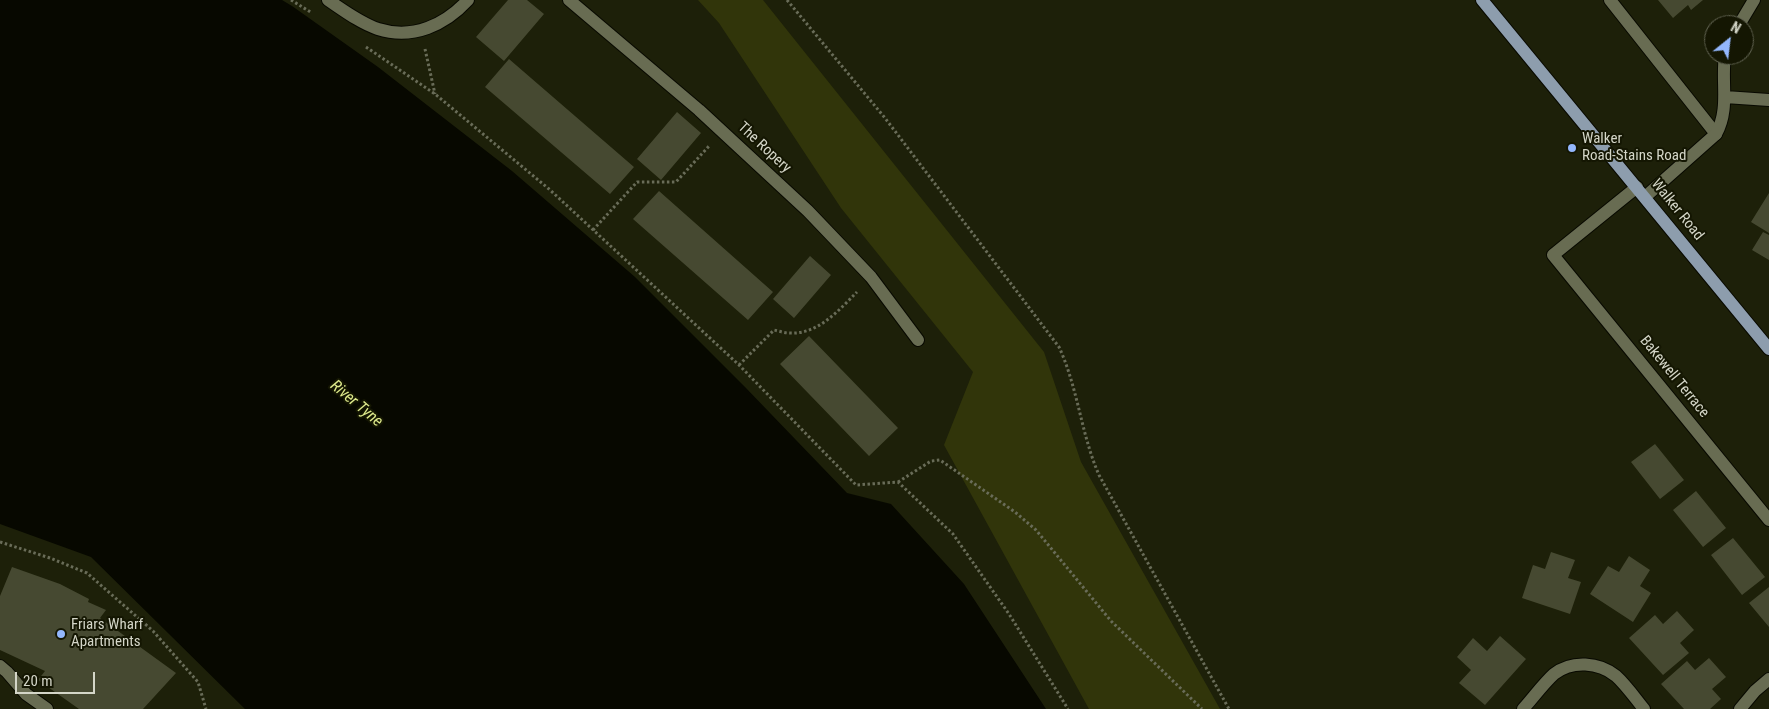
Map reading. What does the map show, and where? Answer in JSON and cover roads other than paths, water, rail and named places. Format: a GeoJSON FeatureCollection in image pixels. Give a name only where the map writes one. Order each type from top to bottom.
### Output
{"type":"FeatureCollection","features":[{"type":"Feature","properties":{"kind":"main road","name":"Walker Road"},"geometry":{"type":"LineString","coordinates":[[1482,0],[1769,349]]}},
{"type":"Feature","properties":{"kind":"street"},"geometry":{"type":"LineString","coordinates":[[328,0],[377,29],[392,32],[421,31],[443,22],[459,10],[468,0]]}},
{"type":"Feature","properties":{"kind":"street","name":"The Ropery"},"geometry":{"type":"LineString","coordinates":[[569,0],[722,132],[808,211],[871,277],[918,340]]}},
{"type":"Feature","properties":{"kind":"street"},"geometry":{"type":"LineString","coordinates":[[1610,0],[1716,134]]}},
{"type":"Feature","properties":{"kind":"street"},"geometry":{"type":"LineString","coordinates":[[1745,15],[1754,0]]}},
{"type":"Feature","properties":{"kind":"street"},"geometry":{"type":"LineString","coordinates":[[1641,192],[1716,134],[1722,124],[1724,114],[1724,65]]}},
{"type":"Feature","properties":{"kind":"street"},"geometry":{"type":"LineString","coordinates":[[1725,96],[1769,100]]}},
{"type":"Feature","properties":{"kind":"street","name":"Bakewell Terrace"},"geometry":{"type":"LineString","coordinates":[[1641,192],[1553,255],[1769,520]]}},
{"type":"Feature","properties":{"kind":"street"},"geometry":{"type":"LineString","coordinates":[[1523,709],[1554,675],[1564,668],[1579,664],[1605,669],[1616,677],[1644,709]]}},
{"type":"Feature","properties":{"kind":"street"},"geometry":{"type":"LineString","coordinates":[[0,666],[26,694],[47,709]]}},
{"type":"Feature","properties":{"kind":"street"},"geometry":{"type":"LineString","coordinates":[[1740,709],[1755,691],[1769,679]]}},
{"type":"Feature","properties":{"kind":"water","name":"River Tyne"},"geometry":{"type":"Polygon","coordinates":[[[0,0],[282,0],[292,6],[378,67],[512,171],[635,277],[847,493],[891,504],[964,584],[1046,709],[245,709],[91,557],[0,524],[0,0]]]}},
{"type":"Feature","properties":{"kind":"place","name":"Walker Road-Stains Road"},"geometry":{"type":"Point","coordinates":[1572,148]}},
{"type":"Feature","properties":{"kind":"place","name":"Friars Wharf Apartments"},"geometry":{"type":"Point","coordinates":[61,634]}}]}
